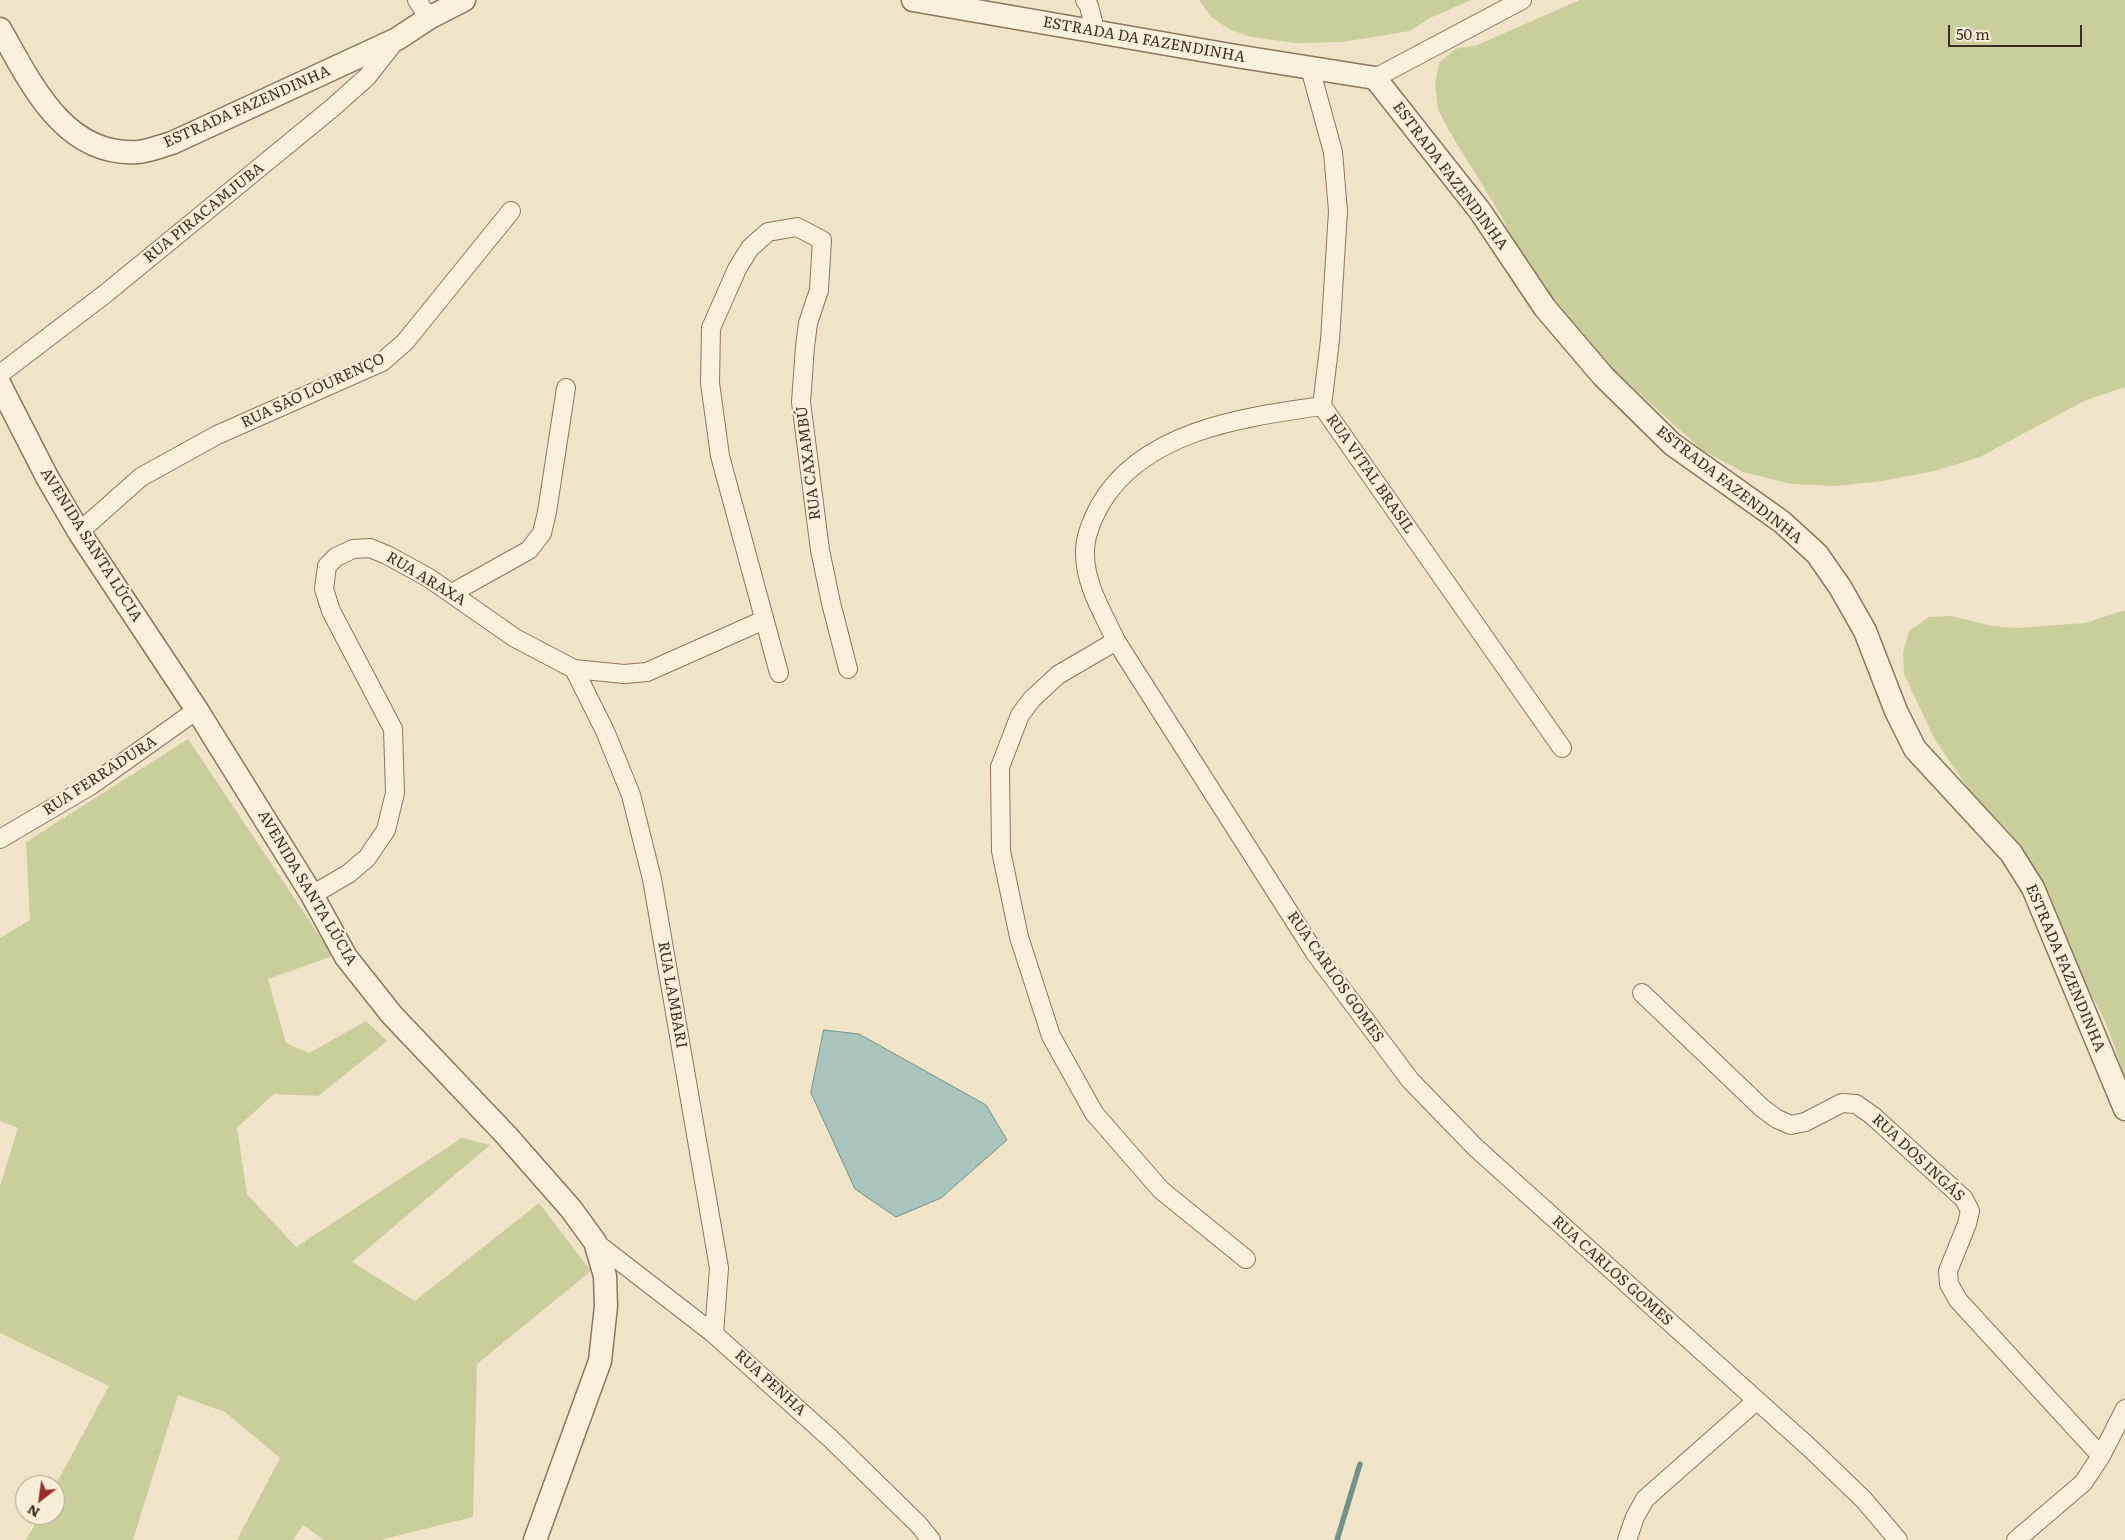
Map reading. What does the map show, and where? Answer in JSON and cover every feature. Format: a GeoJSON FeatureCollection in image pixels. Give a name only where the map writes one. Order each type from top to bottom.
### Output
{"type":"FeatureCollection","features":[{"type":"Feature","properties":{"kind":"street"},"geometry":{"type":"LineString","coordinates":[[397,39],[423,9],[464,0]]}},
{"type":"Feature","properties":{"kind":"street","name":"ESTRADA DA FAZENDINHA"},"geometry":{"type":"LineString","coordinates":[[913,0],[1375,78]]}},
{"type":"Feature","properties":{"kind":"street"},"geometry":{"type":"LineString","coordinates":[[1085,0],[1090,6],[1095,30]]}},
{"type":"Feature","properties":{"kind":"street"},"geometry":{"type":"LineString","coordinates":[[1375,78],[1522,0]]}},
{"type":"Feature","properties":{"kind":"street","name":"ESTRADA FAZENDINHA"},"geometry":{"type":"LineString","coordinates":[[0,29],[38,97],[62,123],[84,140],[109,150],[139,152],[172,143],[397,39]]}},
{"type":"Feature","properties":{"kind":"street","name":"RUA PIRACAMJUBA"},"geometry":{"type":"LineString","coordinates":[[0,374],[105,294],[331,109],[367,76],[397,39]]}},
{"type":"Feature","properties":{"kind":"street","name":"RUA VITAL BRASIL"},"geometry":{"type":"LineString","coordinates":[[1310,68],[1333,152],[1338,211],[1330,340],[1322,406],[1562,748]]}},
{"type":"Feature","properties":{"kind":"street","name":"ESTRADA FAZENDINHA"},"geometry":{"type":"LineString","coordinates":[[1375,78],[1480,211],[1545,308],[1603,376],[1672,444],[1782,522],[1817,554],[1840,587],[1865,631],[1896,711],[1914,749],[2011,853],[2034,888],[2125,1109]]}},
{"type":"Feature","properties":{"kind":"street","name":"RUA SÃO LOURENÇO"},"geometry":{"type":"LineString","coordinates":[[79,532],[141,477],[218,435],[382,362],[405,342],[511,211]]}},
{"type":"Feature","properties":{"kind":"street","name":"RUA CAXAMBÚ"},"geometry":{"type":"LineString","coordinates":[[779,673],[720,456],[710,383],[711,328],[727,290],[750,248],[768,232],[797,227],[822,240],[819,290],[808,323],[804,347],[801,402],[820,550],[830,603],[848,669]]}},
{"type":"Feature","properties":{"kind":"street","name":"AVENIDA SANTA LÚCIA"},"geometry":{"type":"LineString","coordinates":[[0,385],[47,476],[79,532],[198,710],[312,895],[346,957],[392,1015],[506,1135],[571,1209],[595,1242],[605,1276],[606,1306],[600,1361],[535,1540]]}},
{"type":"Feature","properties":{"kind":"street"},"geometry":{"type":"LineString","coordinates":[[452,593],[529,550],[542,533],[547,512],[566,388]]}},
{"type":"Feature","properties":{"kind":"street","name":"RUA CARLOS GOMES"},"geometry":{"type":"LineString","coordinates":[[1322,406],[1277,412],[1206,429],[1159,449],[1137,462],[1120,479],[1105,497],[1092,519],[1085,551],[1091,589],[1116,641],[1314,953],[1410,1080],[1476,1148],[1811,1449],[1864,1500],[1898,1540]]}},
{"type":"Feature","properties":{"kind":"street","name":"RUA ARAXA"},"geometry":{"type":"LineString","coordinates":[[312,895],[348,874],[366,858],[386,830],[395,793],[393,728],[331,611],[324,589],[327,566],[336,557],[353,549],[370,548],[387,554],[452,593],[515,638],[574,669],[624,674],[647,672],[764,620]]}},
{"type":"Feature","properties":{"kind":"street"},"geometry":{"type":"LineString","coordinates":[[1116,641],[1058,674],[1032,699],[1020,715],[1000,767],[999,813],[1001,851],[1019,937],[1051,1036],[1094,1113],[1161,1190],[1246,1260]]}},
{"type":"Feature","properties":{"kind":"street","name":"RUA LAMBARI"},"geometry":{"type":"LineString","coordinates":[[574,669],[605,731],[631,795],[652,879],[719,1268],[714,1334]]}},
{"type":"Feature","properties":{"kind":"street","name":"RUA FERRADURA"},"geometry":{"type":"LineString","coordinates":[[0,839],[90,786],[198,710]]}},
{"type":"Feature","properties":{"kind":"street","name":"RUA DOS INGÁS"},"geometry":{"type":"LineString","coordinates":[[1642,993],[1762,1108],[1777,1119],[1791,1125],[1805,1122],[1842,1103],[1856,1104],[1874,1116],[1964,1199],[1970,1211],[1968,1224],[1948,1271],[1949,1284],[1958,1300],[2101,1456]]}},
{"type":"Feature","properties":{"kind":"street","name":"RUA PENHA"},"geometry":{"type":"LineString","coordinates":[[595,1242],[714,1334],[831,1439],[919,1524],[931,1540]]}},
{"type":"Feature","properties":{"kind":"street"},"geometry":{"type":"LineString","coordinates":[[1628,1540],[1635,1517],[1645,1499],[1756,1401]]}},
{"type":"Feature","properties":{"kind":"street"},"geometry":{"type":"LineString","coordinates":[[2016,1540],[2083,1483],[2101,1456],[2125,1409]]}},
{"type":"Feature","properties":{"kind":"green space"},"geometry":{"type":"Polygon","coordinates":[[[1199,0],[1471,0],[1430,18],[1410,31],[1342,42],[1295,43],[1251,37],[1231,30],[1211,17],[1199,0]]]}},
{"type":"Feature","properties":{"kind":"green space"},"geometry":{"type":"Polygon","coordinates":[[[1580,0],[2125,0],[2125,387],[2084,401],[1980,457],[1935,471],[1882,481],[1836,486],[1791,484],[1743,472],[1702,450],[1586,345],[1542,294],[1500,214],[1448,129],[1438,109],[1435,85],[1439,63],[1455,49],[1477,45],[1580,0]]]}},
{"type":"Feature","properties":{"kind":"green space"},"geometry":{"type":"Polygon","coordinates":[[[2125,610],[2125,1080],[2113,1041],[2103,1017],[2082,982],[2027,857],[2006,828],[1974,797],[1935,740],[1904,674],[1903,652],[1909,631],[1929,617],[1951,616],[1992,626],[2016,628],[2085,623],[2125,610]]]}},
{"type":"Feature","properties":{"kind":"green space"},"geometry":{"type":"Polygon","coordinates":[[[188,739],[333,956],[268,979],[286,1043],[309,1053],[366,1021],[387,1041],[318,1096],[274,1094],[237,1128],[247,1194],[296,1247],[462,1138],[490,1145],[352,1262],[415,1301],[539,1203],[591,1271],[477,1364],[473,1517],[380,1540],[324,1540],[303,1525],[293,1540],[237,1540],[280,1458],[225,1412],[178,1395],[133,1540],[26,1540],[34,1525],[65,1525],[65,1475],[61,1475],[109,1386],[0,1333],[0,1186],[18,1128],[0,1121],[0,938],[30,920],[26,842],[188,739]]]}},
{"type":"Feature","properties":{"kind":"water"},"geometry":{"type":"Polygon","coordinates":[[[824,1030],[859,1034],[986,1105],[1007,1140],[941,1198],[896,1217],[855,1189],[811,1093],[824,1030]]]}},
{"type":"Feature","properties":{"kind":"waterway"},"geometry":{"type":"LineString","coordinates":[[1337,1540],[1360,1464]]}}]}
